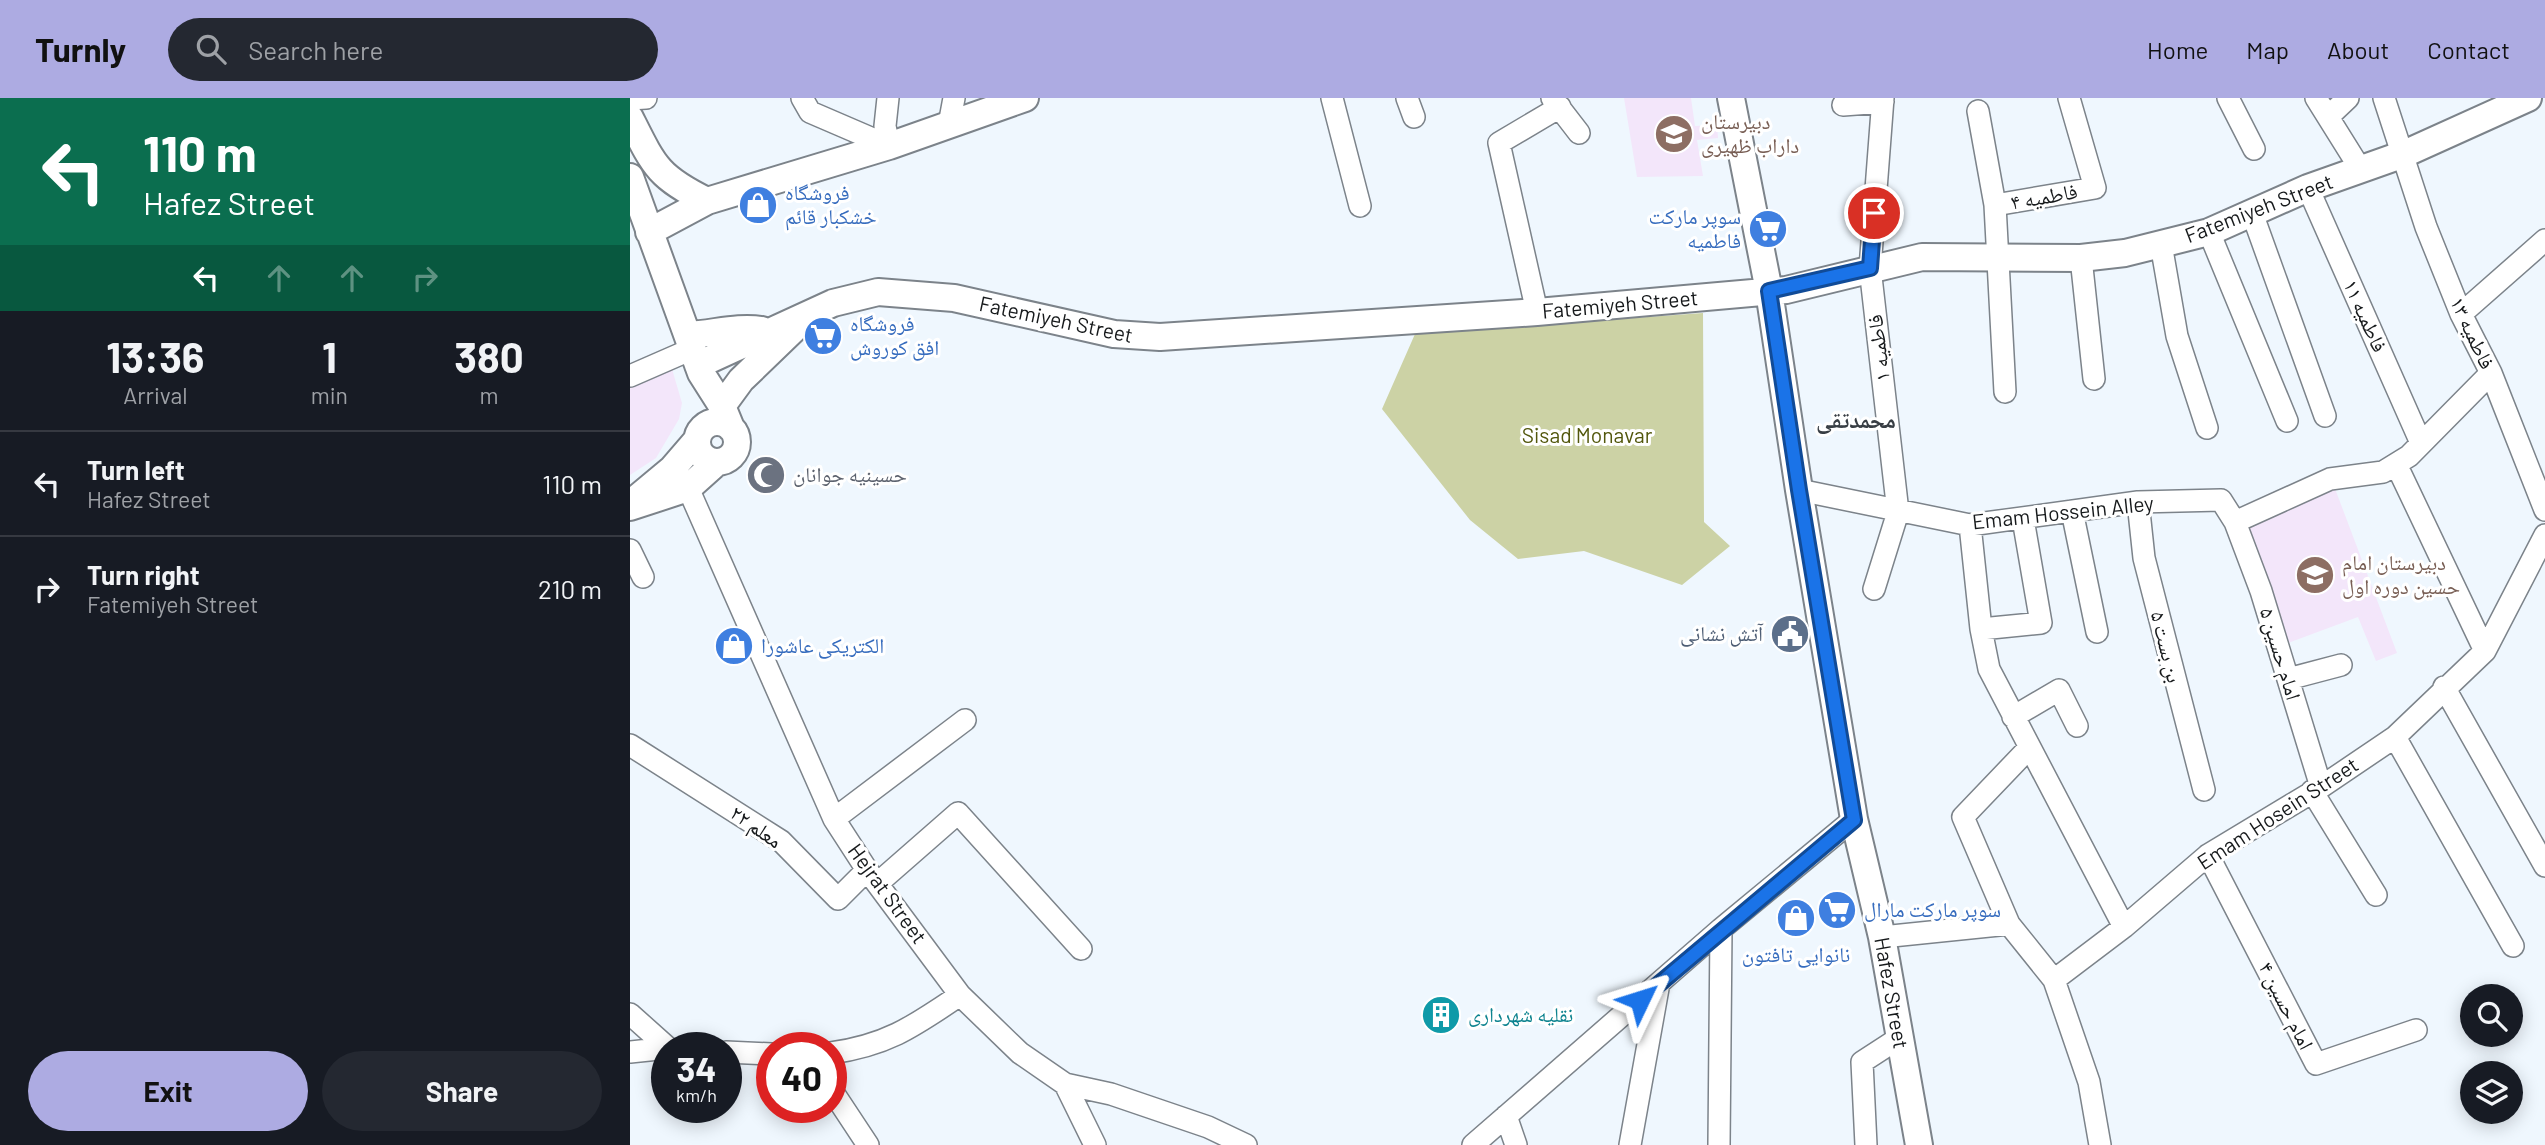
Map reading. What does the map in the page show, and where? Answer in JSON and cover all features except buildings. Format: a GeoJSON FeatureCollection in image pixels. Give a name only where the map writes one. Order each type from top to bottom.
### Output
{"type":"FeatureCollection","features":[{"type":"Feature","properties":{"kind":"main road"},"geometry":{"type":"LineString","coordinates":[[649,232],[707,201],[889,146],[1025,98]]}},
{"type":"Feature","properties":{"kind":"main road","name":"Hafez Street"},"geometry":{"type":"LineString","coordinates":[[1731,98],[1769,291],[1854,820],[1882,937],[1919,1145]]}},
{"type":"Feature","properties":{"kind":"main road","name":"Fatemiyeh Street"},"geometry":{"type":"LineString","coordinates":[[695,356],[771,331],[834,303],[878,292],[954,298],[1076,326],[1143,338],[1537,312],[1769,291],[1922,257],[2081,258],[2125,253],[2209,232],[2308,188],[2404,154],[2528,98]]}},
{"type":"Feature","properties":{"kind":"main road"},"geometry":{"type":"LineString","coordinates":[[630,118],[657,170],[681,188],[707,201]]}},
{"type":"Feature","properties":{"kind":"main road"},"geometry":{"type":"LineString","coordinates":[[630,177],[695,356],[737,440],[734,452],[630,505]]}},
{"type":"Feature","properties":{"kind":"main road"},"geometry":{"type":"LineString","coordinates":[[680,479],[698,437],[713,422],[727,417],[741,380],[804,318]]}},
{"type":"Feature","properties":{"kind":"main road"},"geometry":{"type":"LineString","coordinates":[[695,356],[698,437],[705,457],[717,462]]}},
{"type":"Feature","properties":{"kind":"street"},"geometry":{"type":"LineString","coordinates":[[630,99],[646,98]]}},
{"type":"Feature","properties":{"kind":"street"},"geometry":{"type":"LineString","coordinates":[[802,98],[810,113],[889,146]]}},
{"type":"Feature","properties":{"kind":"street"},"geometry":{"type":"LineString","coordinates":[[888,98],[885,126],[889,146]]}},
{"type":"Feature","properties":{"kind":"street"},"geometry":{"type":"LineString","coordinates":[[949,125],[954,98]]}},
{"type":"Feature","properties":{"kind":"street"},"geometry":{"type":"LineString","coordinates":[[1332,98],[1360,206]]}},
{"type":"Feature","properties":{"kind":"street","name":"فاطمیه ۴"},"geometry":{"type":"LineString","coordinates":[[2006,392],[1995,205],[2095,188],[2069,98]]}},
{"type":"Feature","properties":{"kind":"street"},"geometry":{"type":"LineString","coordinates":[[2228,98],[2254,149]]}},
{"type":"Feature","properties":{"kind":"street"},"geometry":{"type":"LineString","coordinates":[[2316,98],[2361,170]]}},
{"type":"Feature","properties":{"kind":"street"},"geometry":{"type":"LineString","coordinates":[[2328,117],[2348,98]]}},
{"type":"Feature","properties":{"kind":"street","name":"فاطمیه ۱۳"},"geometry":{"type":"LineString","coordinates":[[2384,98],[2426,227],[2461,314],[2491,373],[2545,510]]}},
{"type":"Feature","properties":{"kind":"street"},"geometry":{"type":"LineString","coordinates":[[1843,104],[1883,100]]}},
{"type":"Feature","properties":{"kind":"street","name":"فاطمیه ۱"},"geometry":{"type":"LineString","coordinates":[[1883,100],[1870,268],[1898,512]]}},
{"type":"Feature","properties":{"kind":"street"},"geometry":{"type":"LineString","coordinates":[[1537,312],[1499,143],[1556,102],[1579,133]]}},
{"type":"Feature","properties":{"kind":"street"},"geometry":{"type":"LineString","coordinates":[[1978,111],[1995,205]]}},
{"type":"Feature","properties":{"kind":"street","name":"فاطمیه ۱۱"},"geometry":{"type":"LineString","coordinates":[[2308,188],[2421,443]]}},
{"type":"Feature","properties":{"kind":"street"},"geometry":{"type":"LineString","coordinates":[[2252,213],[2325,416]]}},
{"type":"Feature","properties":{"kind":"street"},"geometry":{"type":"LineString","coordinates":[[2209,232],[2287,421]]}},
{"type":"Feature","properties":{"kind":"street"},"geometry":{"type":"LineString","coordinates":[[2461,314],[2545,240]]}},
{"type":"Feature","properties":{"kind":"street"},"geometry":{"type":"LineString","coordinates":[[2161,244],[2177,336],[2207,428]]}},
{"type":"Feature","properties":{"kind":"street"},"geometry":{"type":"LineString","coordinates":[[2081,258],[2094,379]]}},
{"type":"Feature","properties":{"kind":"street"},"geometry":{"type":"LineString","coordinates":[[630,376],[695,356]]}},
{"type":"Feature","properties":{"kind":"street"},"geometry":{"type":"LineString","coordinates":[[2235,523],[2330,479],[2383,472],[2421,443],[2491,373]]}},
{"type":"Feature","properties":{"kind":"street"},"geometry":{"type":"LineString","coordinates":[[2396,464],[2485,651]]}},
{"type":"Feature","properties":{"kind":"street","name":"Hejrat Street"},"geometry":{"type":"LineString","coordinates":[[680,479],[834,819],[872,876],[960,995],[1020,1053],[1065,1084],[1111,1094],[1208,1127],[1246,1145]]}},
{"type":"Feature","properties":{"kind":"street","name":"Emam Hossein Alley"},"geometry":{"type":"LineString","coordinates":[[1799,490],[1970,525],[2138,502],[2221,500],[2235,523]]}},
{"type":"Feature","properties":{"kind":"street","name":"بن بست ۵"},"geometry":{"type":"LineString","coordinates":[[2138,502],[2144,558],[2204,790]]}},
{"type":"Feature","properties":{"kind":"street"},"geometry":{"type":"LineString","coordinates":[[2072,511],[2097,632]]}},
{"type":"Feature","properties":{"kind":"street"},"geometry":{"type":"LineString","coordinates":[[1874,589],[1898,512]]}},
{"type":"Feature","properties":{"kind":"street"},"geometry":{"type":"LineString","coordinates":[[1981,629],[2041,623],[2023,519]]}},
{"type":"Feature","properties":{"kind":"street","name":"امام حسین ۵"},"geometry":{"type":"LineString","coordinates":[[2235,523],[2261,591],[2288,679],[2316,789],[2376,895]]}},
{"type":"Feature","properties":{"kind":"street"},"geometry":{"type":"LineString","coordinates":[[1970,525],[1981,629],[1989,669],[2124,927]]}},
{"type":"Feature","properties":{"kind":"street","name":"Emam Hosein Street"},"geometry":{"type":"LineString","coordinates":[[2054,980],[2124,927],[2208,855],[2395,737],[2444,687],[2485,651],[2545,535]]}},
{"type":"Feature","properties":{"kind":"street"},"geometry":{"type":"LineString","coordinates":[[630,550],[643,577]]}},
{"type":"Feature","properties":{"kind":"street"},"geometry":{"type":"LineString","coordinates":[[2288,679],[2340,665]]}},
{"type":"Feature","properties":{"kind":"street"},"geometry":{"type":"LineString","coordinates":[[2444,687],[2545,866]]}},
{"type":"Feature","properties":{"kind":"street"},"geometry":{"type":"LineString","coordinates":[[2013,717],[2059,690],[2077,726]]}},
{"type":"Feature","properties":{"kind":"street"},"geometry":{"type":"LineString","coordinates":[[834,819],[965,720]]}},
{"type":"Feature","properties":{"kind":"street"},"geometry":{"type":"LineString","coordinates":[[2395,737],[2513,946]]}},
{"type":"Feature","properties":{"kind":"street","name":"معلم ۲۲"},"geometry":{"type":"LineString","coordinates":[[630,745],[781,841],[838,899],[872,876]]}},
{"type":"Feature","properties":{"kind":"street"},"geometry":{"type":"LineString","coordinates":[[2029,748],[1963,817],[2010,924],[2054,980],[2089,1082],[2100,1145]]}},
{"type":"Feature","properties":{"kind":"street"},"geometry":{"type":"LineString","coordinates":[[872,876],[958,813],[1081,948]]}},
{"type":"Feature","properties":{"kind":"street"},"geometry":{"type":"LineString","coordinates":[[1473,1145],[1721,929],[1854,820]]}},
{"type":"Feature","properties":{"kind":"street","name":"امام حسین ۴"},"geometry":{"type":"LineString","coordinates":[[2208,855],[2316,1065],[2416,1030]]}},
{"type":"Feature","properties":{"kind":"street"},"geometry":{"type":"LineString","coordinates":[[1882,937],[2010,924]]}},
{"type":"Feature","properties":{"kind":"street"},"geometry":{"type":"LineString","coordinates":[[1719,1145],[1721,929]]}},
{"type":"Feature","properties":{"kind":"street"},"geometry":{"type":"LineString","coordinates":[[1630,1145],[1659,983]]}},
{"type":"Feature","properties":{"kind":"street"},"geometry":{"type":"LineString","coordinates":[[847,1051],[902,1034],[960,995]]}},
{"type":"Feature","properties":{"kind":"street"},"geometry":{"type":"LineString","coordinates":[[630,1014],[651,1033]]}},
{"type":"Feature","properties":{"kind":"street"},"geometry":{"type":"LineString","coordinates":[[1866,1145],[1862,1062],[1899,1038]]}},
{"type":"Feature","properties":{"kind":"street"},"geometry":{"type":"LineString","coordinates":[[630,1052],[651,1050]]}},
{"type":"Feature","properties":{"kind":"street"},"geometry":{"type":"LineString","coordinates":[[1065,1084],[1095,1145]]}},
{"type":"Feature","properties":{"kind":"street"},"geometry":{"type":"LineString","coordinates":[[847,1114],[867,1145]]}},
{"type":"Feature","properties":{"kind":"street"},"geometry":{"type":"LineString","coordinates":[[1506,1116],[1516,1145]]}},
{"type":"Feature","properties":{"kind":"shaded area","name":"دبیرستان داراب ظهیری"},"geometry":{"type":"Polygon","coordinates":[[[1624,98],[1691,98],[1695,126],[1717,125],[1718,138],[1697,140],[1703,176],[1637,177],[1624,98]]]}},
{"type":"Feature","properties":{"kind":"shaded area"},"geometry":{"type":"Polygon","coordinates":[[[672,369],[682,403],[679,419],[656,458],[630,475],[630,384],[672,369]]]}},
{"type":"Feature","properties":{"kind":"shaded area","name":"دبیرستان امام حسین دوره اول"},"geometry":{"type":"Polygon","coordinates":[[[2334,486],[2397,653],[2376,661],[2358,617],[2285,644],[2247,523],[2334,486]]]}},
{"type":"Feature","properties":{"kind":"green space","name":"Sisad Monavar"},"geometry":{"type":"Polygon","coordinates":[[[1703,313],[1704,522],[1730,546],[1682,585],[1584,551],[1518,559],[1470,520],[1382,409],[1415,334],[1703,313]]]}},
{"type":"Feature","properties":{"kind":"place","name":"دبیرستان داراب ظهیری"},"geometry":{"type":"Point","coordinates":[1674,134]}},
{"type":"Feature","properties":{"kind":"place","name":"فروشگاه خشکبار قائم"},"geometry":{"type":"Point","coordinates":[758,205]}},
{"type":"Feature","properties":{"kind":"place","name":"سوپر مارکت فاطمیه"},"geometry":{"type":"Point","coordinates":[1768,229]}},
{"type":"Feature","properties":{"kind":"place","name":"فروشگاه افق کوروش"},"geometry":{"type":"Point","coordinates":[823,336]}},
{"type":"Feature","properties":{"kind":"place","name":"حسینیه جوانان"},"geometry":{"type":"Point","coordinates":[766,475]}},
{"type":"Feature","properties":{"kind":"place","name":"دبیرستان امام حسین دوره اول"},"geometry":{"type":"Point","coordinates":[2315,575]}},
{"type":"Feature","properties":{"kind":"place","name":"آتش نشانی"},"geometry":{"type":"Point","coordinates":[1790,634]}},
{"type":"Feature","properties":{"kind":"place","name":"الکتریکی عاشورا"},"geometry":{"type":"Point","coordinates":[734,646]}},
{"type":"Feature","properties":{"kind":"place","name":"سوپر مارکت مارال"},"geometry":{"type":"Point","coordinates":[1837,910]}},
{"type":"Feature","properties":{"kind":"place","name":"نانوایی تافتون"},"geometry":{"type":"Point","coordinates":[1796,918]}},
{"type":"Feature","properties":{"kind":"place","name":"نقلیه شهرداری"},"geometry":{"type":"Point","coordinates":[1441,1015]}},
{"type":"Feature","properties":{"kind":"district","name":"محمدتقی"},"geometry":{"type":"Point","coordinates":[1856,420]}},
{"type":"Feature","properties":{"kind":"route"},"geometry":{"type":"LineString","coordinates":[[1640,1000],[1721,929],[1854,820],[1769,291],[1786,290],[1870,268],[1874,213]]}}]}
